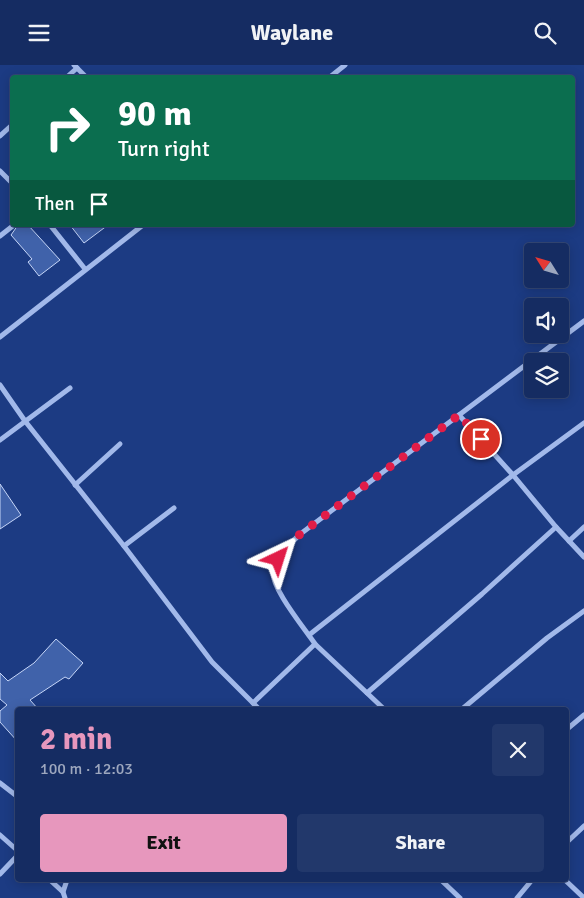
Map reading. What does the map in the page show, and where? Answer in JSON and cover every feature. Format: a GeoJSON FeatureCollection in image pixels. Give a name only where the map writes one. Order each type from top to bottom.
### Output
{"type":"FeatureCollection","features":[{"type":"Feature","properties":{"kind":"street"},"geometry":{"type":"LineString","coordinates":[[332,75],[345,65]]}},
{"type":"Feature","properties":{"kind":"street"},"geometry":{"type":"LineString","coordinates":[[0,136],[10,127]]}},
{"type":"Feature","properties":{"kind":"street"},"geometry":{"type":"LineString","coordinates":[[0,171],[10,181]]}},
{"type":"Feature","properties":{"kind":"street"},"geometry":{"type":"LineString","coordinates":[[0,236],[11,227]]}},
{"type":"Feature","properties":{"kind":"street"},"geometry":{"type":"LineString","coordinates":[[52,227],[85,269]]}},
{"type":"Feature","properties":{"kind":"street"},"geometry":{"type":"LineString","coordinates":[[0,337],[139,227]]}},
{"type":"Feature","properties":{"kind":"street"},"geometry":{"type":"LineString","coordinates":[[382,707],[315,644],[276,587],[272,570],[278,559],[299,535],[584,321]]}},
{"type":"Feature","properties":{"kind":"street"},"geometry":{"type":"LineString","coordinates":[[0,385],[25,421],[124,546],[212,662],[257,707]]}},
{"type":"Feature","properties":{"kind":"street"},"geometry":{"type":"LineString","coordinates":[[0,439],[70,388]]}},
{"type":"Feature","properties":{"kind":"street"},"geometry":{"type":"LineString","coordinates":[[459,415],[584,557]]}},
{"type":"Feature","properties":{"kind":"street"},"geometry":{"type":"LineString","coordinates":[[309,635],[513,475],[584,423]]}},
{"type":"Feature","properties":{"kind":"street"},"geometry":{"type":"LineString","coordinates":[[75,485],[120,444]]}},
{"type":"Feature","properties":{"kind":"street"},"geometry":{"type":"LineString","coordinates":[[124,546],[174,508]]}},
{"type":"Feature","properties":{"kind":"street"},"geometry":{"type":"LineString","coordinates":[[367,693],[556,527]]}},
{"type":"Feature","properties":{"kind":"street"},"geometry":{"type":"LineString","coordinates":[[569,541],[584,527]]}},
{"type":"Feature","properties":{"kind":"street"},"geometry":{"type":"LineString","coordinates":[[466,707],[547,638],[584,611]]}},
{"type":"Feature","properties":{"kind":"street"},"geometry":{"type":"LineString","coordinates":[[253,703],[315,644]]}},
{"type":"Feature","properties":{"kind":"street"},"geometry":{"type":"LineString","coordinates":[[569,728],[584,715]]}},
{"type":"Feature","properties":{"kind":"street"},"geometry":{"type":"LineString","coordinates":[[0,783],[15,795]]}},
{"type":"Feature","properties":{"kind":"street"},"geometry":{"type":"LineString","coordinates":[[569,840],[584,826]]}},
{"type":"Feature","properties":{"kind":"street"},"geometry":{"type":"LineString","coordinates":[[0,835],[15,850]]}},
{"type":"Feature","properties":{"kind":"street"},"geometry":{"type":"LineString","coordinates":[[0,874],[15,856]]}},
{"type":"Feature","properties":{"kind":"street"},"geometry":{"type":"LineString","coordinates":[[52,882],[64,895]]}},
{"type":"Feature","properties":{"kind":"street"},"geometry":{"type":"LineString","coordinates":[[64,895],[67,882]]}},
{"type":"Feature","properties":{"kind":"street"},"geometry":{"type":"LineString","coordinates":[[443,882],[460,898]]}},
{"type":"Feature","properties":{"kind":"street"},"geometry":{"type":"LineString","coordinates":[[517,898],[530,882]]}},
{"type":"Feature","properties":{"kind":"street"},"geometry":{"type":"LineString","coordinates":[[567,882],[584,898]]}},
{"type":"Feature","properties":{"kind":"building"},"geometry":{"type":"Polygon","coordinates":[[[17,227],[30,227],[60,260],[39,276],[28,262],[32,259],[11,235],[17,227]]]}},
{"type":"Feature","properties":{"kind":"building"},"geometry":{"type":"Polygon","coordinates":[[[72,227],[105,227],[84,243],[72,227]]]}},
{"type":"Feature","properties":{"kind":"building"},"geometry":{"type":"Polygon","coordinates":[[[0,484],[21,515],[0,529],[0,484]]]}},
{"type":"Feature","properties":{"kind":"building"},"geometry":{"type":"Polygon","coordinates":[[[56,639],[83,663],[69,679],[65,677],[30,700],[36,707],[15,707],[15,739],[0,722],[0,711],[7,705],[0,699],[0,673],[8,681],[34,663],[56,639]]]}},
{"type":"Feature","properties":{"kind":"route"},"geometry":{"type":"LineString","coordinates":[[278,559],[299,535],[459,415],[481,439]]}}]}
